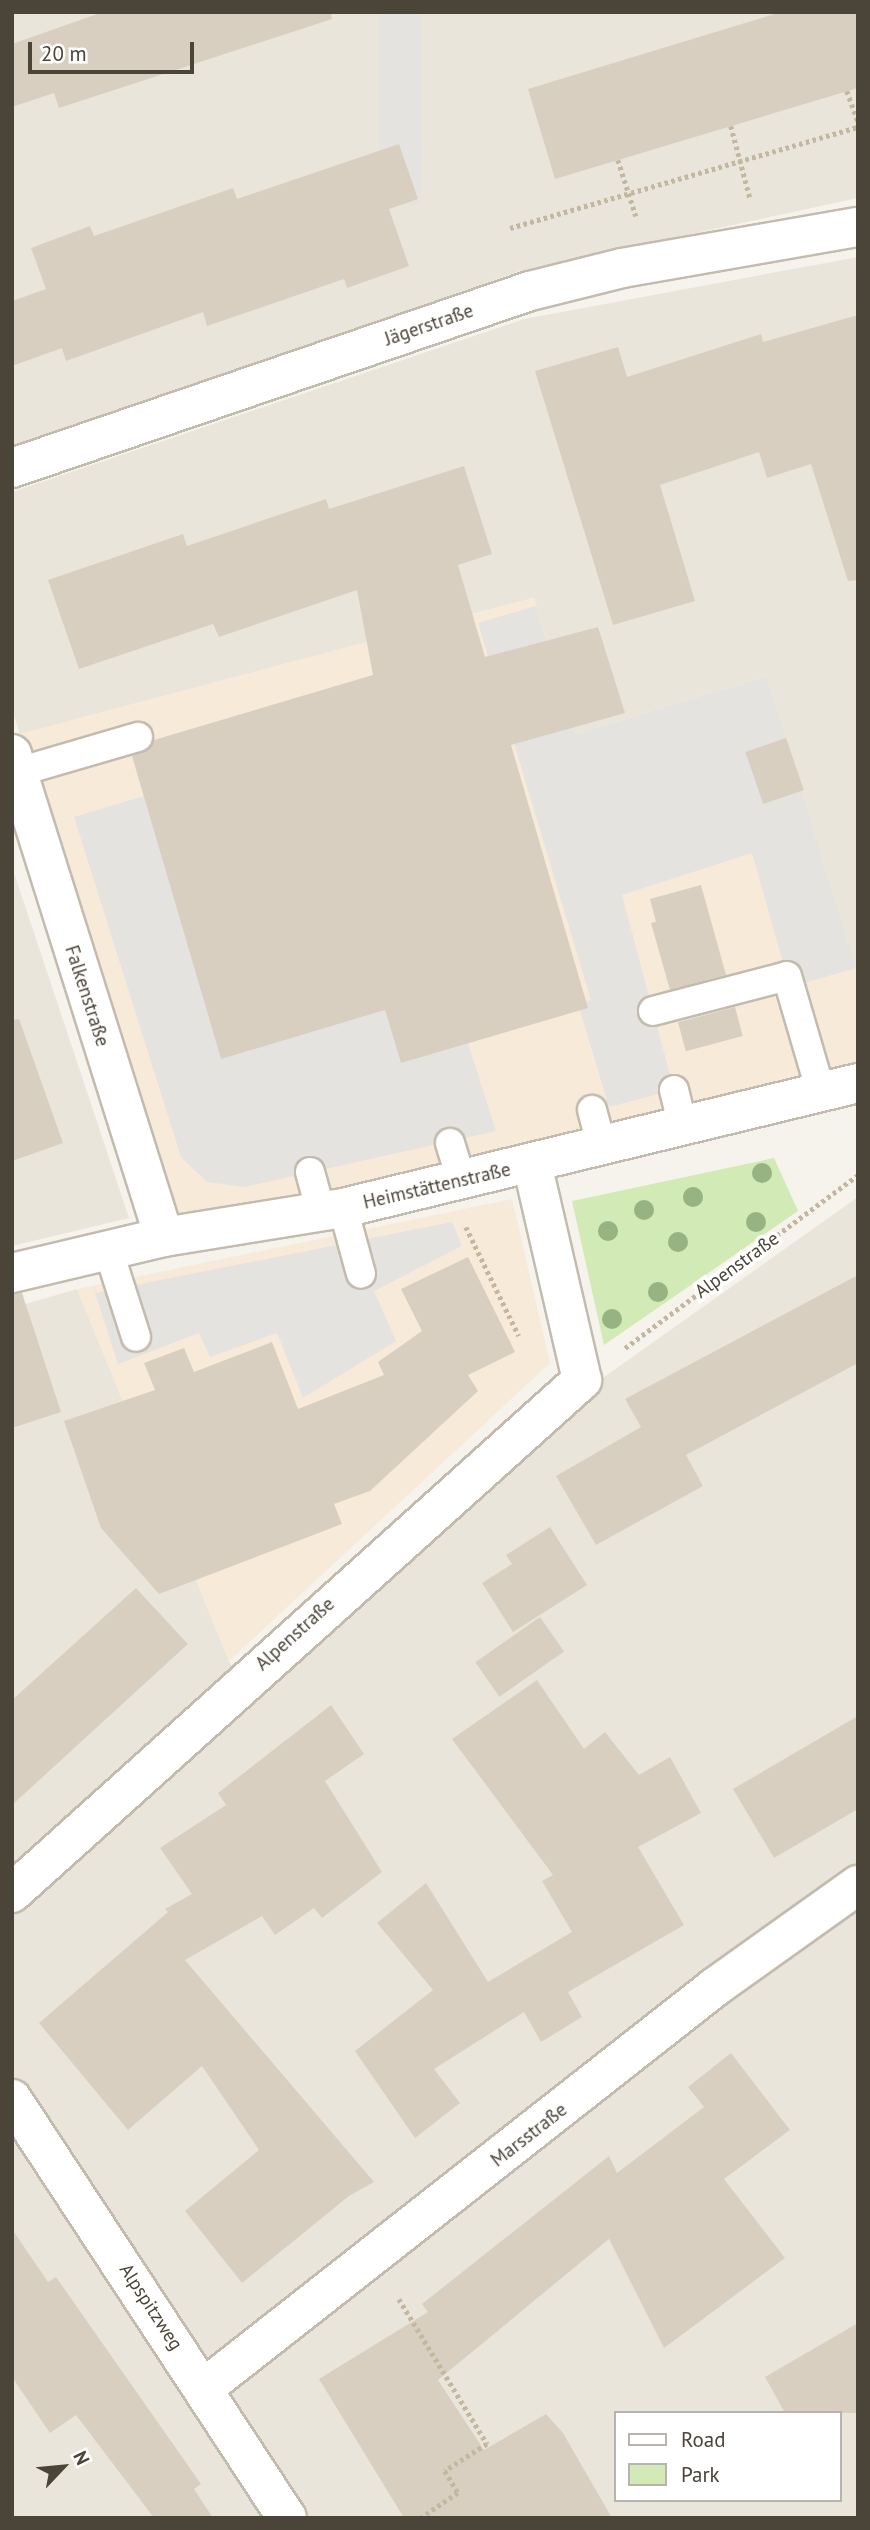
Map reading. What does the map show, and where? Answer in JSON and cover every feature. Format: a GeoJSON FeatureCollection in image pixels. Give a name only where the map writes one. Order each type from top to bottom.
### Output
{"type":"FeatureCollection","features":[{"type":"Feature","properties":{"kind":"street","name":"Jägerstraße"},"geometry":{"type":"LineString","coordinates":[[12,468],[530,291],[622,268],[858,227]]}},
{"type":"Feature","properties":{"kind":"street","name":"Falkenstraße"},"geometry":{"type":"LineString","coordinates":[[15,763],[164,1237]]}},
{"type":"Feature","properties":{"kind":"street","name":"Heimstättenstraße"},"geometry":{"type":"LineString","coordinates":[[12,1273],[164,1237],[332,1210],[602,1148],[858,1083]]}},
{"type":"Feature","properties":{"kind":"street"},"geometry":{"type":"LineString","coordinates":[[532,1164],[582,1380]]}},
{"type":"Feature","properties":{"kind":"street","name":"Alpenstraße"},"geometry":{"type":"LineString","coordinates":[[12,1893],[582,1380]]}},
{"type":"Feature","properties":{"kind":"street","name":"Marsstraße"},"geometry":{"type":"LineString","coordinates":[[204,2388],[742,1967],[858,1885]]}},
{"type":"Feature","properties":{"kind":"street","name":"Alpspitzweg"},"geometry":{"type":"LineString","coordinates":[[12,2099],[204,2388],[286,2518]]}},
{"type":"Feature","properties":{"kind":"lane"},"geometry":{"type":"LineString","coordinates":[[15,763],[138,737]]}},
{"type":"Feature","properties":{"kind":"lane"},"geometry":{"type":"LineString","coordinates":[[653,1011],[787,976],[821,1092]]}},
{"type":"Feature","properties":{"kind":"lane"},"geometry":{"type":"LineString","coordinates":[[674,1090],[683,1127]]}},
{"type":"Feature","properties":{"kind":"lane"},"geometry":{"type":"LineString","coordinates":[[592,1110],[602,1148]]}},
{"type":"Feature","properties":{"kind":"lane"},"geometry":{"type":"LineString","coordinates":[[450,1143],[461,1180]]}},
{"type":"Feature","properties":{"kind":"lane"},"geometry":{"type":"LineString","coordinates":[[310,1172],[332,1210],[361,1274]]}},
{"type":"Feature","properties":{"kind":"lane"},"geometry":{"type":"LineString","coordinates":[[108,1249],[136,1336]]}},
{"type":"Feature","properties":{"kind":"path"},"geometry":{"type":"LineString","coordinates":[[510,228],[858,124],[847,91]]}},
{"type":"Feature","properties":{"kind":"path"},"geometry":{"type":"LineString","coordinates":[[731,126],[752,204]]}},
{"type":"Feature","properties":{"kind":"path"},"geometry":{"type":"LineString","coordinates":[[618,160],[639,226]]}},
{"type":"Feature","properties":{"kind":"path","name":"Alpenstraße"},"geometry":{"type":"LineString","coordinates":[[582,1380],[858,1175]]}},
{"type":"Feature","properties":{"kind":"path"},"geometry":{"type":"LineString","coordinates":[[463,1223],[553,1404]]}},
{"type":"Feature","properties":{"kind":"path"},"geometry":{"type":"LineString","coordinates":[[373,2256],[487,2444],[445,2471],[457,2493],[421,2518]]}},
{"type":"Feature","properties":{"kind":"shaded area"},"geometry":{"type":"Polygon","coordinates":[[[12,12],[858,12],[858,198],[520,271],[12,450],[12,12]]]}},
{"type":"Feature","properties":{"kind":"shaded area"},"geometry":{"type":"Polygon","coordinates":[[[379,12],[421,12],[421,204],[379,204],[379,12]]]}},
{"type":"Feature","properties":{"kind":"shaded area"},"geometry":{"type":"Polygon","coordinates":[[[858,257],[858,975],[767,676],[575,734],[533,598],[20,734],[12,710],[12,492],[524,319],[858,257]]]}},
{"type":"Feature","properties":{"kind":"shaded area"},"geometry":{"type":"Polygon","coordinates":[[[534,598],[575,734],[767,676],[858,975],[858,1067],[179,1226],[20,734],[534,598]]]}},
{"type":"Feature","properties":{"kind":"shaded area"},"geometry":{"type":"Polygon","coordinates":[[[536,606],[575,734],[767,676],[856,968],[790,987],[752,853],[622,895],[674,1090],[609,1107],[578,1004],[591,1000],[478,623],[536,606]]]}},
{"type":"Feature","properties":{"kind":"shaded area"},"geometry":{"type":"Polygon","coordinates":[[[144,796],[221,1058],[385,1010],[401,1063],[468,1043],[496,1131],[244,1187],[207,1182],[181,1157],[74,817],[144,796]]]}},
{"type":"Feature","properties":{"kind":"shaded area"},"geometry":{"type":"Polygon","coordinates":[[[12,867],[129,1218],[12,1246],[12,867]]]}},
{"type":"Feature","properties":{"kind":"shaded area"},"geometry":{"type":"Polygon","coordinates":[[[858,1197],[858,2518],[12,2518],[12,1308],[77,1289],[229,1661],[249,1695],[583,1392],[858,1197]]]}},
{"type":"Feature","properties":{"kind":"shaded area"},"geometry":{"type":"Polygon","coordinates":[[[512,1199],[550,1363],[229,1661],[77,1289],[512,1199]]]}},
{"type":"Feature","properties":{"kind":"shaded area"},"geometry":{"type":"Polygon","coordinates":[[[452,1222],[462,1246],[374,1291],[396,1341],[303,1398],[277,1333],[210,1357],[199,1333],[118,1364],[95,1293],[452,1222]]]}},
{"type":"Feature","properties":{"kind":"green space"},"geometry":{"type":"Polygon","coordinates":[[[774,1158],[798,1211],[604,1345],[572,1201],[774,1158]]]}},
{"type":"Feature","properties":{"kind":"building"},"geometry":{"type":"Polygon","coordinates":[[[103,12],[331,12],[332,19],[59,108],[54,93],[12,107],[12,44],[103,12]]]}},
{"type":"Feature","properties":{"kind":"building"},"geometry":{"type":"Polygon","coordinates":[[[781,12],[858,12],[858,88],[555,179],[528,89],[781,12]]]}},
{"type":"Feature","properties":{"kind":"building"},"geometry":{"type":"Polygon","coordinates":[[[399,144],[418,199],[389,209],[409,266],[347,288],[344,279],[207,326],[203,312],[66,361],[62,348],[12,366],[12,301],[46,289],[31,248],[90,226],[94,236],[233,188],[237,199],[399,144]]]}},
{"type":"Feature","properties":{"kind":"building"},"geometry":{"type":"Polygon","coordinates":[[[858,315],[858,580],[848,581],[811,464],[767,478],[759,452],[660,485],[695,601],[613,625],[535,371],[618,347],[627,377],[761,334],[763,342],[858,315]]]}},
{"type":"Feature","properties":{"kind":"building"},"geometry":{"type":"Polygon","coordinates":[[[464,466],[492,554],[458,565],[485,657],[598,627],[625,713],[511,745],[588,1008],[401,1063],[385,1010],[221,1059],[132,756],[149,749],[154,740],[373,675],[357,590],[219,637],[213,624],[79,669],[48,580],[183,534],[187,546],[326,499],[329,509],[464,466]]]}},
{"type":"Feature","properties":{"kind":"building"},"geometry":{"type":"Polygon","coordinates":[[[786,738],[804,790],[763,804],[745,752],[786,738]]]}},
{"type":"Feature","properties":{"kind":"building"},"geometry":{"type":"Polygon","coordinates":[[[701,885],[726,975],[670,990],[651,923],[656,922],[650,899],[701,885]]]}},
{"type":"Feature","properties":{"kind":"building"},"geometry":{"type":"Polygon","coordinates":[[[735,1007],[743,1036],[686,1051],[678,1022],[735,1007]]]}},
{"type":"Feature","properties":{"kind":"building"},"geometry":{"type":"Polygon","coordinates":[[[19,1019],[63,1143],[12,1161],[12,1020],[19,1019]]]}},
{"type":"Feature","properties":{"kind":"building"},"geometry":{"type":"Polygon","coordinates":[[[468,1257],[515,1352],[468,1375],[478,1391],[370,1491],[334,1504],[342,1524],[159,1594],[101,1528],[64,1421],[155,1390],[144,1363],[184,1348],[194,1372],[272,1342],[298,1409],[384,1375],[378,1362],[422,1331],[401,1289],[468,1257]]]}},
{"type":"Feature","properties":{"kind":"building"},"geometry":{"type":"Polygon","coordinates":[[[858,1275],[858,1363],[686,1455],[703,1486],[596,1545],[556,1476],[641,1427],[625,1399],[858,1275]]]}},
{"type":"Feature","properties":{"kind":"building"},"geometry":{"type":"Polygon","coordinates":[[[22,1293],[61,1412],[12,1428],[12,1294],[22,1293]]]}},
{"type":"Feature","properties":{"kind":"building"},"geometry":{"type":"Polygon","coordinates":[[[550,1527],[587,1585],[513,1632],[482,1583],[512,1564],[506,1555],[550,1527]]]}},
{"type":"Feature","properties":{"kind":"building"},"geometry":{"type":"Polygon","coordinates":[[[136,1588],[188,1644],[12,1805],[12,1700],[136,1588]]]}},
{"type":"Feature","properties":{"kind":"building"},"geometry":{"type":"Polygon","coordinates":[[[540,1617],[564,1651],[499,1697],[475,1662],[540,1617]]]}},
{"type":"Feature","properties":{"kind":"building"},"geometry":{"type":"Polygon","coordinates":[[[537,1680],[584,1749],[605,1732],[639,1775],[670,1757],[701,1813],[638,1847],[684,1925],[568,1992],[582,2017],[541,2042],[524,2012],[434,2069],[460,2103],[415,2138],[355,2051],[433,1990],[377,1923],[426,1883],[488,1982],[572,1932],[542,1881],[553,1875],[452,1739],[537,1680]]]}},
{"type":"Feature","properties":{"kind":"building"},"geometry":{"type":"Polygon","coordinates":[[[331,1705],[364,1754],[325,1781],[382,1872],[322,1918],[314,1908],[275,1935],[262,1916],[185,1960],[374,2182],[349,2196],[242,2283],[185,2211],[259,2150],[202,2066],[128,2130],[39,2023],[168,1912],[165,1909],[192,1894],[160,1848],[226,1805],[218,1793],[331,1705]]]}},
{"type":"Feature","properties":{"kind":"building"},"geometry":{"type":"Polygon","coordinates":[[[858,1716],[858,1809],[774,1858],[733,1789],[858,1716]]]}},
{"type":"Feature","properties":{"kind":"building"},"geometry":{"type":"Polygon","coordinates":[[[731,2053],[790,2130],[724,2179],[785,2258],[664,2348],[609,2239],[438,2380],[484,2450],[546,2414],[563,2433],[612,2518],[404,2518],[319,2379],[428,2312],[422,2304],[609,2156],[617,2173],[704,2107],[688,2087],[731,2053]]]}},
{"type":"Feature","properties":{"kind":"building"},"geometry":{"type":"Polygon","coordinates":[[[12,2229],[48,2282],[56,2277],[201,2484],[194,2489],[213,2518],[154,2518],[76,2415],[50,2433],[12,2377],[12,2229]]]}},
{"type":"Feature","properties":{"kind":"building"},"geometry":{"type":"Polygon","coordinates":[[[858,2323],[858,2413],[784,2411],[765,2377],[858,2323]]]}}]}
